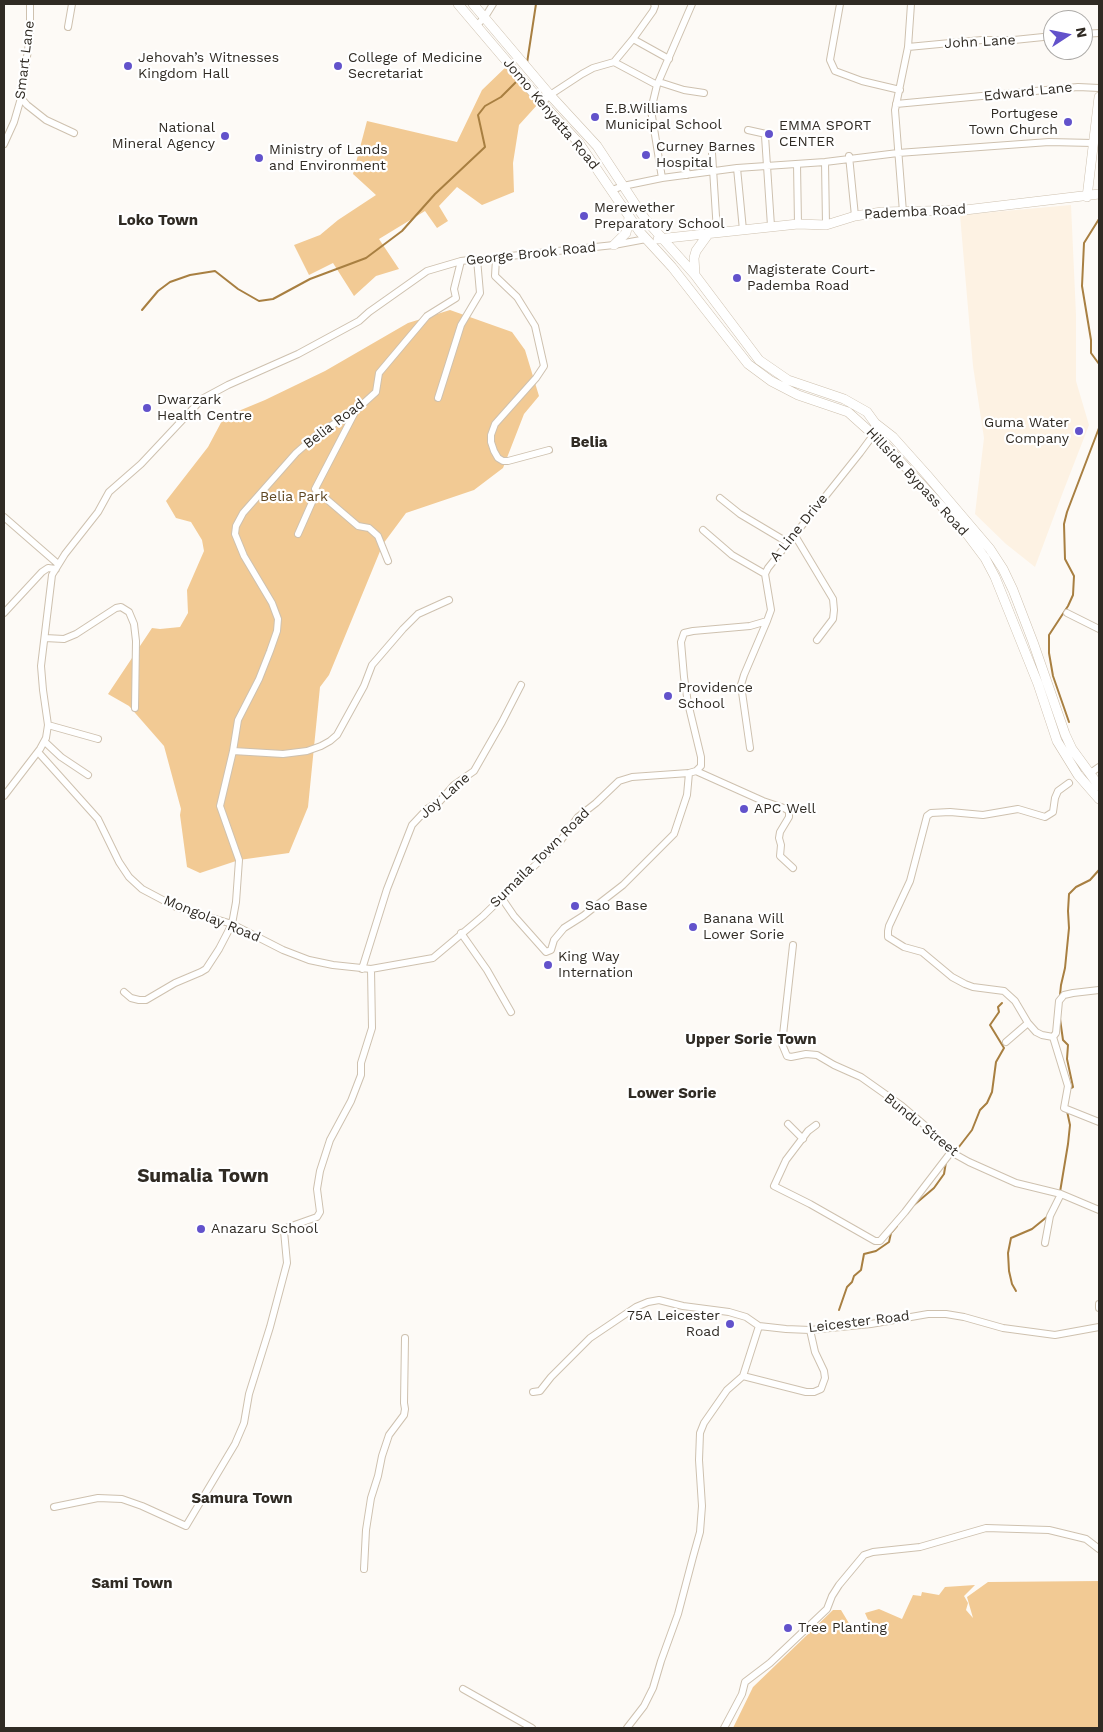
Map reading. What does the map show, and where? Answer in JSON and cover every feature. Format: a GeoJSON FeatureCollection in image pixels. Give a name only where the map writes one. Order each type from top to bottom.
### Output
{"type":"FeatureCollection","features":[{"type":"Feature","properties":{"kind":"main road","name":"Jomo Kenyatta Road"},"geometry":{"type":"LineString","coordinates":[[458,4],[542,103],[579,143],[629,218],[646,239]]}},
{"type":"Feature","properties":{"kind":"main road","name":"Jomo Kenyatta Road"},"geometry":{"type":"LineString","coordinates":[[473,4],[534,77],[597,146],[645,219],[662,238]]}},
{"type":"Feature","properties":{"kind":"main road"},"geometry":{"type":"LineString","coordinates":[[1095,195],[1093,143],[1099,98]]}},
{"type":"Feature","properties":{"kind":"main road"},"geometry":{"type":"LineString","coordinates":[[597,168],[608,161]]}},
{"type":"Feature","properties":{"kind":"main road","name":"Pademba Road"},"geometry":{"type":"LineString","coordinates":[[713,232],[798,224],[826,225],[855,216],[965,210],[1095,195]]}},
{"type":"Feature","properties":{"kind":"main road"},"geometry":{"type":"LineString","coordinates":[[614,245],[626,233],[629,218]]}},
{"type":"Feature","properties":{"kind":"main road"},"geometry":{"type":"LineString","coordinates":[[646,239],[713,232]]}},
{"type":"Feature","properties":{"kind":"main road"},"geometry":{"type":"LineString","coordinates":[[695,275],[694,258],[696,251],[713,232]]}},
{"type":"Feature","properties":{"kind":"main road","name":"Hillside Bypass Road"},"geometry":{"type":"LineString","coordinates":[[662,238],[695,275],[750,349],[764,364],[788,380],[844,399],[867,412],[875,424],[893,437],[990,549],[1003,569],[1013,590],[1065,734],[1072,749],[1099,786]]}},
{"type":"Feature","properties":{"kind":"main road","name":"Hillside Bypass Road"},"geometry":{"type":"LineString","coordinates":[[646,239],[666,260],[748,364],[798,395],[848,412],[874,434],[967,534],[995,577],[1009,608],[1057,741],[1078,775],[1099,799]]}},
{"type":"Feature","properties":{"kind":"street","name":"Smart Lane"},"geometry":{"type":"LineString","coordinates":[[4,144],[14,122],[21,98],[30,36],[30,4]]}},
{"type":"Feature","properties":{"kind":"street"},"geometry":{"type":"LineString","coordinates":[[68,27],[72,4]]}},
{"type":"Feature","properties":{"kind":"street"},"geometry":{"type":"LineString","coordinates":[[476,26],[485,17],[493,4]]}},
{"type":"Feature","properties":{"kind":"street"},"geometry":{"type":"LineString","coordinates":[[542,103],[550,95],[593,68],[614,62],[653,11],[654,4]]}},
{"type":"Feature","properties":{"kind":"street"},"geometry":{"type":"LineString","coordinates":[[662,178],[651,110],[658,83],[692,4]]}},
{"type":"Feature","properties":{"kind":"street"},"geometry":{"type":"LineString","coordinates":[[840,4],[830,60],[835,72],[900,90]]}},
{"type":"Feature","properties":{"kind":"street"},"geometry":{"type":"LineString","coordinates":[[903,212],[896,104],[908,47],[911,4]]}},
{"type":"Feature","properties":{"kind":"street","name":"John Lane"},"geometry":{"type":"LineString","coordinates":[[908,47],[982,40],[1014,40],[1043,37]]}},
{"type":"Feature","properties":{"kind":"street"},"geometry":{"type":"LineString","coordinates":[[633,39],[669,60]]}},
{"type":"Feature","properties":{"kind":"street"},"geometry":{"type":"LineString","coordinates":[[614,62],[658,83],[704,93]]}},
{"type":"Feature","properties":{"kind":"street","name":"Edward Lane"},"geometry":{"type":"LineString","coordinates":[[896,104],[1078,86],[1099,88]]}},
{"type":"Feature","properties":{"kind":"street"},"geometry":{"type":"LineString","coordinates":[[21,98],[46,120],[74,133]]}},
{"type":"Feature","properties":{"kind":"street"},"geometry":{"type":"LineString","coordinates":[[748,130],[766,134],[771,226]]}},
{"type":"Feature","properties":{"kind":"street"},"geometry":{"type":"LineString","coordinates":[[612,190],[662,178],[737,168],[825,162],[849,156],[1049,142],[1093,143]]}},
{"type":"Feature","properties":{"kind":"street"},"geometry":{"type":"LineString","coordinates":[[712,153],[714,172],[713,232]]}},
{"type":"Feature","properties":{"kind":"street"},"geometry":{"type":"LineString","coordinates":[[849,156],[855,216]]}},
{"type":"Feature","properties":{"kind":"street"},"geometry":{"type":"LineString","coordinates":[[685,162],[687,175]]}},
{"type":"Feature","properties":{"kind":"street"},"geometry":{"type":"LineString","coordinates":[[825,162],[826,225]]}},
{"type":"Feature","properties":{"kind":"street"},"geometry":{"type":"LineString","coordinates":[[797,164],[798,224]]}},
{"type":"Feature","properties":{"kind":"street"},"geometry":{"type":"LineString","coordinates":[[737,168],[743,230]]}},
{"type":"Feature","properties":{"kind":"street","name":"George Brook Road"},"geometry":{"type":"LineString","coordinates":[[4,796],[45,742],[48,725],[41,666],[52,575],[98,512],[109,492],[141,464],[202,399],[228,385],[298,354],[359,321],[369,312],[428,272],[477,258],[496,259],[614,245],[646,239]]}},
{"type":"Feature","properties":{"kind":"street"},"geometry":{"type":"LineString","coordinates":[[438,398],[462,325],[480,293],[477,258]]}},
{"type":"Feature","properties":{"kind":"street"},"geometry":{"type":"LineString","coordinates":[[496,259],[495,276],[517,298],[536,326],[544,366],[536,378],[495,424],[491,435],[491,442],[498,458],[503,461],[549,450]]}},
{"type":"Feature","properties":{"kind":"street","name":"Belia Road"},"geometry":{"type":"LineString","coordinates":[[233,751],[238,720],[259,679],[277,631],[278,619],[272,603],[244,556],[235,534],[236,526],[243,513],[296,453],[319,434],[355,411],[376,392],[380,373],[414,330],[427,316],[456,298],[454,289],[461,262]]}},
{"type":"Feature","properties":{"kind":"street"},"geometry":{"type":"LineString","coordinates":[[298,534],[317,490],[315,489],[355,411]]}},
{"type":"Feature","properties":{"kind":"street"},"geometry":{"type":"LineString","coordinates":[[874,434],[875,424]]}},
{"type":"Feature","properties":{"kind":"street","name":"A Line Drive"},"geometry":{"type":"LineString","coordinates":[[750,748],[741,685],[771,610],[765,574],[771,562],[827,495],[874,434]]}},
{"type":"Feature","properties":{"kind":"street"},"geometry":{"type":"LineString","coordinates":[[317,490],[358,526],[369,528],[378,536],[388,561]]}},
{"type":"Feature","properties":{"kind":"street"},"geometry":{"type":"LineString","coordinates":[[720,498],[740,514],[788,542]]}},
{"type":"Feature","properties":{"kind":"street"},"geometry":{"type":"LineString","coordinates":[[4,517],[57,566]]}},
{"type":"Feature","properties":{"kind":"street"},"geometry":{"type":"LineString","coordinates":[[702,530],[732,555],[765,574]]}},
{"type":"Feature","properties":{"kind":"street"},"geometry":{"type":"LineString","coordinates":[[794,534],[833,599],[833,619],[817,640]]}},
{"type":"Feature","properties":{"kind":"street"},"geometry":{"type":"LineString","coordinates":[[4,613],[42,572],[57,566]]}},
{"type":"Feature","properties":{"kind":"street"},"geometry":{"type":"LineString","coordinates":[[124,992],[131,998],[146,1000],[175,983],[206,969],[232,924],[236,902],[239,860],[220,806],[233,751],[282,754],[307,751],[330,741],[337,735],[364,686],[372,665],[403,628],[418,614],[449,600]]}},
{"type":"Feature","properties":{"kind":"street"},"geometry":{"type":"LineString","coordinates":[[45,638],[64,639],[76,634],[116,608],[121,607],[129,612],[134,624],[136,641],[135,708]]}},
{"type":"Feature","properties":{"kind":"street"},"geometry":{"type":"LineString","coordinates":[[1067,613],[1099,628]]}},
{"type":"Feature","properties":{"kind":"street"},"geometry":{"type":"LineString","coordinates":[[501,897],[514,916],[546,952],[551,950],[554,940],[564,928],[624,885],[674,834],[693,772],[701,766],[702,761],[688,703],[684,677],[682,642],[684,633],[750,626],[767,621]]}},
{"type":"Feature","properties":{"kind":"street","name":"Joy Lane"},"geometry":{"type":"LineString","coordinates":[[362,969],[387,888],[412,825],[427,809],[440,801],[454,785],[474,770],[521,685]]}},
{"type":"Feature","properties":{"kind":"street"},"geometry":{"type":"LineString","coordinates":[[48,725],[98,740]]}},
{"type":"Feature","properties":{"kind":"street"},"geometry":{"type":"LineString","coordinates":[[45,742],[61,758],[88,775]]}},
{"type":"Feature","properties":{"kind":"street","name":"Mongolay Road"},"geometry":{"type":"LineString","coordinates":[[38,752],[98,819],[123,869],[138,885],[176,906],[232,924],[283,950],[309,960],[362,969]]}},
{"type":"Feature","properties":{"kind":"street"},"geometry":{"type":"LineString","coordinates":[[1089,774],[1099,767]]}},
{"type":"Feature","properties":{"kind":"street"},"geometry":{"type":"LineString","coordinates":[[693,772],[790,811],[779,838],[781,845],[780,856],[793,868]]}},
{"type":"Feature","properties":{"kind":"street","name":"Sumaila Town Road"},"geometry":{"type":"LineString","coordinates":[[362,969],[433,958],[483,916],[561,840],[578,817],[619,781],[632,777],[693,772]]}},
{"type":"Feature","properties":{"kind":"street"},"geometry":{"type":"LineString","coordinates":[[1053,1037],[1036,1032],[1028,1023],[1015,1001],[1004,991],[973,987],[965,984],[952,977],[922,952],[904,947],[888,936],[889,926],[910,881],[927,816],[941,812],[983,815],[1018,809],[1045,817],[1053,812],[1058,791],[1069,783]]}},
{"type":"Feature","properties":{"kind":"street"},"geometry":{"type":"LineString","coordinates":[[461,933],[487,970],[511,1012]]}},
{"type":"Feature","properties":{"kind":"street","name":"Bundu Street"},"geometry":{"type":"LineString","coordinates":[[792,945],[782,1044],[787,1056],[818,1055],[834,1065],[861,1077],[902,1106],[929,1129],[951,1152],[1016,1183],[1061,1194],[1099,1210]]}},
{"type":"Feature","properties":{"kind":"street"},"geometry":{"type":"LineString","coordinates":[[54,1507],[98,1498],[122,1499],[186,1526],[235,1444],[244,1423],[248,1394],[288,1263],[284,1231],[286,1228],[317,1218],[320,1212],[317,1189],[320,1171],[330,1140],[351,1101],[361,1076],[361,1063],[372,1028],[371,969]]}},
{"type":"Feature","properties":{"kind":"street"},"geometry":{"type":"LineString","coordinates":[[1099,990],[1064,995],[1059,1001],[1056,1033],[1053,1037],[1068,1086],[1064,1108],[1099,1122]]}},
{"type":"Feature","properties":{"kind":"street"},"geometry":{"type":"LineString","coordinates":[[1006,1042],[1028,1023]]}},
{"type":"Feature","properties":{"kind":"street"},"geometry":{"type":"LineString","coordinates":[[788,1124],[803,1139]]}},
{"type":"Feature","properties":{"kind":"street"},"geometry":{"type":"LineString","coordinates":[[816,1125],[808,1130],[786,1160],[774,1186],[878,1242],[905,1212],[951,1152]]}},
{"type":"Feature","properties":{"kind":"street"},"geometry":{"type":"LineString","coordinates":[[1045,1243],[1050,1216],[1061,1194]]}},
{"type":"Feature","properties":{"kind":"street","name":"Leicester Road"},"geometry":{"type":"LineString","coordinates":[[533,1392],[540,1391],[551,1377],[590,1338],[624,1314],[648,1302],[659,1300],[677,1305],[729,1312],[746,1317],[759,1326],[810,1330],[871,1324],[928,1314],[946,1314],[1003,1328],[1055,1335],[1099,1326]]}},
{"type":"Feature","properties":{"kind":"street"},"geometry":{"type":"LineString","coordinates":[[627,1728],[644,1706],[653,1688],[678,1614],[700,1532],[702,1506],[699,1460],[700,1433],[704,1423],[727,1390],[743,1376],[759,1326]]}},
{"type":"Feature","properties":{"kind":"street"},"geometry":{"type":"LineString","coordinates":[[743,1376],[806,1392],[814,1392],[821,1389],[825,1378],[810,1330]]}},
{"type":"Feature","properties":{"kind":"street"},"geometry":{"type":"LineString","coordinates":[[364,1569],[366,1530],[382,1456],[389,1435],[404,1415],[406,1409],[404,1403],[405,1338]]}},
{"type":"Feature","properties":{"kind":"street"},"geometry":{"type":"LineString","coordinates":[[724,1728],[742,1694],[745,1682],[770,1663],[827,1609],[839,1585],[864,1555],[873,1552],[920,1547],[986,1528],[1049,1530],[1086,1539],[1099,1549]]}},
{"type":"Feature","properties":{"kind":"street"},"geometry":{"type":"LineString","coordinates":[[463,1689],[532,1728]]}},
{"type":"Feature","properties":{"kind":"shaded area"},"geometry":{"type":"Polygon","coordinates":[[[1071,205],[1076,315],[1076,381],[1089,425],[1035,567],[1006,544],[975,514],[984,438],[973,366],[960,215],[1071,205]]]}},
{"type":"Feature","properties":{"kind":"green space"},"geometry":{"type":"Polygon","coordinates":[[[509,64],[538,104],[519,125],[513,163],[514,192],[482,205],[457,187],[439,206],[448,221],[437,228],[425,211],[379,239],[399,269],[376,276],[354,296],[333,263],[309,275],[294,245],[320,235],[338,220],[376,195],[353,174],[367,121],[457,142],[482,90],[509,64]]]}},
{"type":"Feature","properties":{"kind":"green space","name":"Belia Park"},"geometry":{"type":"Polygon","coordinates":[[[450,310],[512,332],[525,350],[539,396],[524,414],[503,468],[474,490],[406,513],[383,544],[329,675],[320,687],[308,807],[289,853],[239,860],[200,873],[187,867],[180,815],[181,809],[164,746],[129,706],[108,694],[152,628],[180,627],[188,613],[187,590],[204,551],[202,540],[191,522],[176,518],[166,501],[208,447],[224,417],[265,400],[325,371],[408,323],[450,310]]]}},
{"type":"Feature","properties":{"kind":"green space"},"geometry":{"type":"Polygon","coordinates":[[[1099,1581],[1099,1728],[733,1728],[753,1687],[833,1610],[841,1610],[853,1630],[869,1622],[865,1613],[879,1609],[902,1619],[913,1595],[921,1596],[922,1592],[939,1595],[945,1587],[975,1585],[964,1596],[968,1603],[966,1610],[973,1618],[967,1597],[988,1582],[1099,1581]]]}},
{"type":"Feature","properties":{"kind":"waterway"},"geometry":{"type":"LineString","coordinates":[[527,63],[536,4]]}},
{"type":"Feature","properties":{"kind":"waterway"},"geometry":{"type":"LineString","coordinates":[[142,310],[158,291],[170,282],[190,275],[215,271],[238,289],[259,301],[273,299],[310,279],[366,258],[402,231],[435,194],[485,147],[478,115],[485,106],[501,97],[518,80]]}},
{"type":"Feature","properties":{"kind":"waterway"},"geometry":{"type":"LineString","coordinates":[[1099,219],[1084,243],[1082,286],[1091,340],[1091,353],[1099,364]]}},
{"type":"Feature","properties":{"kind":"waterway"},"geometry":{"type":"LineString","coordinates":[[1069,722],[1053,676],[1049,653],[1049,635],[1073,595],[1074,576],[1065,559],[1064,524],[1099,428]]}},
{"type":"Feature","properties":{"kind":"waterway"},"geometry":{"type":"LineString","coordinates":[[1060,995],[1069,928],[1069,894],[1076,887],[1090,880],[1099,870]]}},
{"type":"Feature","properties":{"kind":"waterway"},"geometry":{"type":"LineString","coordinates":[[955,1152],[972,1130],[980,1110],[987,1103],[992,1092],[996,1062],[1004,1048],[990,1025],[999,1012],[998,1007],[1002,1003]]}},
{"type":"Feature","properties":{"kind":"waterway"},"geometry":{"type":"LineString","coordinates":[[1060,1019],[1063,1040],[1068,1045],[1067,1059],[1073,1087],[1071,1088]]}},
{"type":"Feature","properties":{"kind":"waterway"},"geometry":{"type":"LineString","coordinates":[[1060,1192],[1070,1125],[1067,1111]]}},
{"type":"Feature","properties":{"kind":"waterway"},"geometry":{"type":"LineString","coordinates":[[914,1205],[934,1188],[944,1174],[946,1162]]}},
{"type":"Feature","properties":{"kind":"waterway"},"geometry":{"type":"LineString","coordinates":[[1016,1291],[1009,1271],[1008,1253],[1011,1238],[1032,1229],[1048,1216]]}},
{"type":"Feature","properties":{"kind":"waterway"},"geometry":{"type":"LineString","coordinates":[[839,1310],[847,1287],[852,1282],[854,1276],[861,1270],[864,1254],[876,1251],[889,1242],[891,1233],[897,1226]]}},
{"type":"Feature","properties":{"kind":"place","name":"Jehovah’s Witnesses Kingdom Hall"},"geometry":{"type":"Point","coordinates":[128,66]}},
{"type":"Feature","properties":{"kind":"place","name":"College of Medicine Secretariat"},"geometry":{"type":"Point","coordinates":[338,66]}},
{"type":"Feature","properties":{"kind":"place","name":"E.B.Williams Municipal School"},"geometry":{"type":"Point","coordinates":[595,117]}},
{"type":"Feature","properties":{"kind":"place","name":"Portugese Town Church"},"geometry":{"type":"Point","coordinates":[1068,122]}},
{"type":"Feature","properties":{"kind":"place","name":"EMMA SPORT CENTER"},"geometry":{"type":"Point","coordinates":[769,134]}},
{"type":"Feature","properties":{"kind":"place","name":"National Mineral Agency"},"geometry":{"type":"Point","coordinates":[225,136]}},
{"type":"Feature","properties":{"kind":"place","name":"Curney Barnes Hospital"},"geometry":{"type":"Point","coordinates":[646,155]}},
{"type":"Feature","properties":{"kind":"place","name":"Ministry of Lands and Environment"},"geometry":{"type":"Point","coordinates":[259,158]}},
{"type":"Feature","properties":{"kind":"place","name":"Merewether Preparatory School"},"geometry":{"type":"Point","coordinates":[584,216]}},
{"type":"Feature","properties":{"kind":"place","name":"Magisterate Court- Pademba Road"},"geometry":{"type":"Point","coordinates":[737,278]}},
{"type":"Feature","properties":{"kind":"place","name":"Dwarzark Health Centre"},"geometry":{"type":"Point","coordinates":[147,408]}},
{"type":"Feature","properties":{"kind":"place","name":"Guma Water Company"},"geometry":{"type":"Point","coordinates":[1079,431]}},
{"type":"Feature","properties":{"kind":"place","name":"Providence School"},"geometry":{"type":"Point","coordinates":[668,696]}},
{"type":"Feature","properties":{"kind":"place","name":"APC Well"},"geometry":{"type":"Point","coordinates":[744,809]}},
{"type":"Feature","properties":{"kind":"place","name":"Sao Base"},"geometry":{"type":"Point","coordinates":[575,906]}},
{"type":"Feature","properties":{"kind":"place","name":"Banana Will Lower Sorie"},"geometry":{"type":"Point","coordinates":[693,927]}},
{"type":"Feature","properties":{"kind":"place","name":"King Way Internation"},"geometry":{"type":"Point","coordinates":[548,965]}},
{"type":"Feature","properties":{"kind":"place","name":"Anazaru School"},"geometry":{"type":"Point","coordinates":[201,1229]}},
{"type":"Feature","properties":{"kind":"place","name":"75A Leicester Road"},"geometry":{"type":"Point","coordinates":[730,1324]}},
{"type":"Feature","properties":{"kind":"place","name":"Tree Planting"},"geometry":{"type":"Point","coordinates":[788,1628]}},
{"type":"Feature","properties":{"kind":"district","name":"Loko Town"},"geometry":{"type":"Point","coordinates":[158,221]}},
{"type":"Feature","properties":{"kind":"district","name":"Belia"},"geometry":{"type":"Point","coordinates":[589,443]}},
{"type":"Feature","properties":{"kind":"district","name":"Upper Sorie Town"},"geometry":{"type":"Point","coordinates":[751,1040]}},
{"type":"Feature","properties":{"kind":"district","name":"Lower Sorie"},"geometry":{"type":"Point","coordinates":[672,1094]}},
{"type":"Feature","properties":{"kind":"district","name":"Sumalia Town"},"geometry":{"type":"Point","coordinates":[203,1176]}},
{"type":"Feature","properties":{"kind":"district","name":"Samura Town"},"geometry":{"type":"Point","coordinates":[242,1499]}},
{"type":"Feature","properties":{"kind":"district","name":"Sami Town"},"geometry":{"type":"Point","coordinates":[132,1584]}}]}
